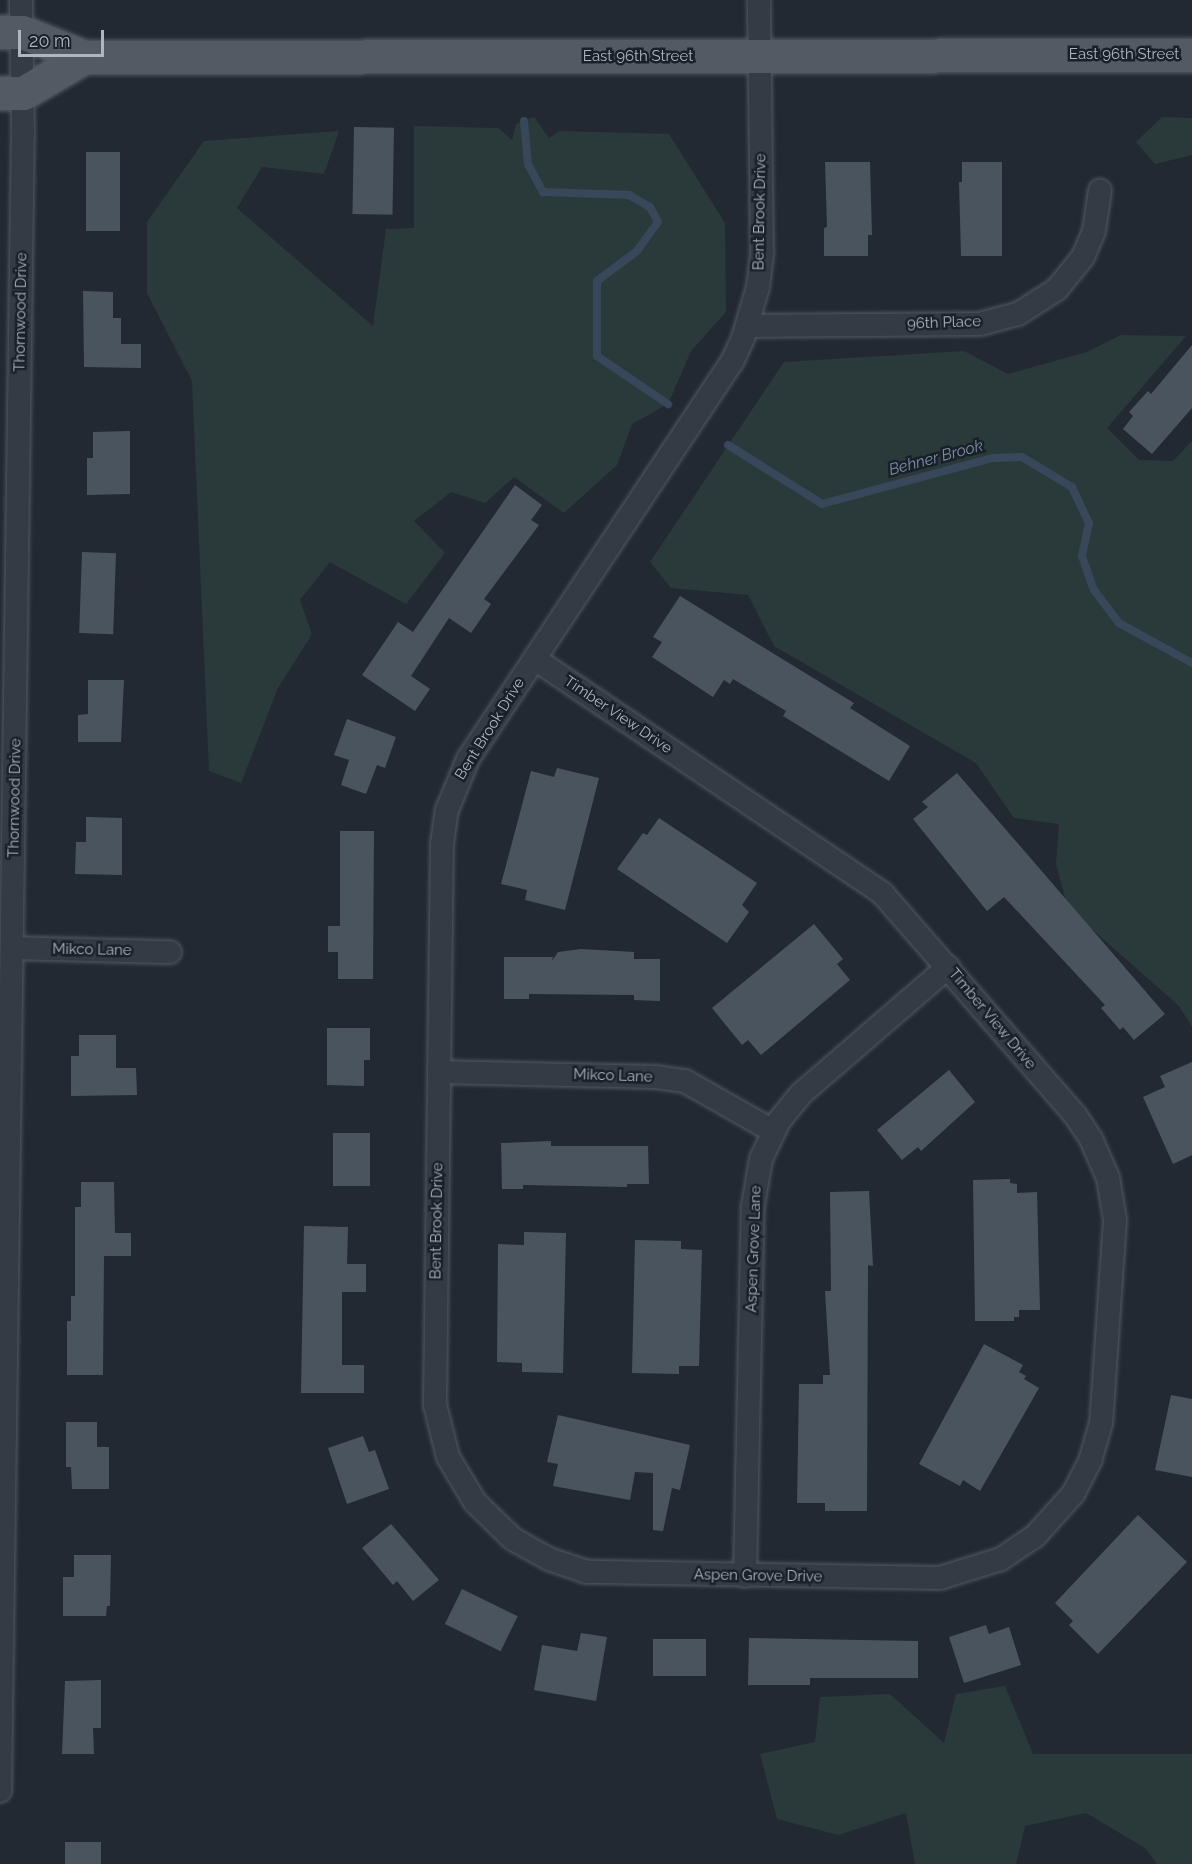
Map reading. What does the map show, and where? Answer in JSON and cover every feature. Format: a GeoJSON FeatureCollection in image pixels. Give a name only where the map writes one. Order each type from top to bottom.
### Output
{"type":"FeatureCollection","features":[{"type":"Feature","properties":{"kind":"main road","name":"East 96th Street"},"geometry":{"type":"LineString","coordinates":[[15,41],[84,57],[1192,55]]}},
{"type":"Feature","properties":{"kind":"main road"},"geometry":{"type":"LineString","coordinates":[[11,93],[84,57]]}},
{"type":"Feature","properties":{"kind":"street","name":"Thornwood Drive"},"geometry":{"type":"LineString","coordinates":[[0,1791],[13,948],[11,93],[21,0]]}},
{"type":"Feature","properties":{"kind":"street","name":"Bent Brook Drive"},"geometry":{"type":"LineString","coordinates":[[493,1522],[460,1481],[444,1444],[435,1405],[442,844],[447,810],[468,759],[732,362],[748,326],[762,252],[759,0]]}},
{"type":"Feature","properties":{"kind":"street","name":"96th Place"},"geometry":{"type":"LineString","coordinates":[[748,326],[980,324],[1018,314],[1057,289],[1083,257],[1094,231],[1100,190]]}},
{"type":"Feature","properties":{"kind":"street","name":"Timber View Drive"},"geometry":{"type":"LineString","coordinates":[[535,659],[853,871],[887,899],[1075,1115],[1103,1165],[1114,1205],[1115,1248],[1098,1436],[1073,1494],[1055,1517],[1028,1540]]}},
{"type":"Feature","properties":{"kind":"street","name":"Mikco Lane"},"geometry":{"type":"LineString","coordinates":[[13,948],[170,952]]}},
{"type":"Feature","properties":{"kind":"street","name":"Aspen Grove Lane"},"geometry":{"type":"LineString","coordinates":[[745,1576],[753,1206],[761,1159],[773,1131],[802,1093],[948,967]]}},
{"type":"Feature","properties":{"kind":"street","name":"Mikco Lane"},"geometry":{"type":"LineString","coordinates":[[439,1072],[656,1077],[686,1082],[773,1131]]}},
{"type":"Feature","properties":{"kind":"street","name":"Aspen Grove Drive"},"geometry":{"type":"LineString","coordinates":[[493,1522],[549,1558],[587,1572],[940,1578],[1000,1559],[1028,1540]]}},
{"type":"Feature","properties":{"kind":"shaded area"},"geometry":{"type":"Polygon","coordinates":[[[534,117],[549,138],[560,131],[669,134],[725,223],[726,312],[691,351],[668,404],[632,424],[617,465],[564,513],[514,477],[485,503],[451,492],[414,521],[445,553],[406,604],[330,562],[300,600],[312,634],[278,688],[241,783],[209,771],[192,381],[147,293],[147,222],[204,141],[339,131],[324,174],[262,167],[237,208],[373,326],[386,229],[414,228],[414,126],[498,128],[512,140],[516,124],[534,117]]]}},
{"type":"Feature","properties":{"kind":"shaded area"},"geometry":{"type":"Polygon","coordinates":[[[1162,117],[1192,118],[1192,155],[1155,164],[1136,142],[1162,117]]]}},
{"type":"Feature","properties":{"kind":"shaded area"},"geometry":{"type":"Polygon","coordinates":[[[1121,335],[1186,336],[1107,428],[1139,460],[1173,461],[1192,441],[1192,1027],[1179,1006],[1068,908],[1056,864],[1059,824],[1014,818],[976,763],[774,646],[748,595],[671,588],[650,562],[784,362],[964,351],[1008,374],[1087,352],[1121,335]]]}},
{"type":"Feature","properties":{"kind":"shaded area"},"geometry":{"type":"Polygon","coordinates":[[[1005,1686],[1033,1754],[1192,1754],[1192,1864],[1157,1864],[1145,1848],[1086,1813],[1025,1826],[1016,1864],[915,1864],[906,1813],[838,1835],[777,1819],[760,1754],[815,1742],[820,1697],[890,1694],[944,1743],[956,1694],[1005,1686]]]}},
{"type":"Feature","properties":{"kind":"building"},"geometry":{"type":"Polygon","coordinates":[[[354,127],[394,128],[392,215],[352,214],[354,127]]]}},
{"type":"Feature","properties":{"kind":"building"},"geometry":{"type":"Polygon","coordinates":[[[86,152],[120,152],[120,231],[86,231],[86,152]]]}},
{"type":"Feature","properties":{"kind":"building"},"geometry":{"type":"Polygon","coordinates":[[[825,162],[870,162],[872,235],[868,235],[868,256],[824,256],[824,228],[827,227],[825,162]]]}},
{"type":"Feature","properties":{"kind":"building"},"geometry":{"type":"Polygon","coordinates":[[[962,162],[1002,162],[1002,256],[961,256],[959,182],[962,182],[962,162]]]}},
{"type":"Feature","properties":{"kind":"building"},"geometry":{"type":"Polygon","coordinates":[[[83,291],[113,292],[113,318],[121,318],[121,344],[141,344],[141,368],[84,367],[83,291]]]}},
{"type":"Feature","properties":{"kind":"building"},"geometry":{"type":"Polygon","coordinates":[[[1192,345],[1192,408],[1152,454],[1123,429],[1133,416],[1129,412],[1148,391],[1151,394],[1192,345]]]}},
{"type":"Feature","properties":{"kind":"building"},"geometry":{"type":"Polygon","coordinates":[[[130,431],[130,494],[87,495],[87,458],[93,458],[93,432],[130,431]]]}},
{"type":"Feature","properties":{"kind":"building"},"geometry":{"type":"Polygon","coordinates":[[[515,485],[542,505],[531,520],[539,525],[484,599],[491,604],[471,633],[449,618],[411,676],[430,689],[415,711],[362,675],[398,622],[413,632],[515,485]]]}},
{"type":"Feature","properties":{"kind":"building"},"geometry":{"type":"Polygon","coordinates":[[[82,552],[116,553],[113,634],[79,633],[82,552]]]}},
{"type":"Feature","properties":{"kind":"building"},"geometry":{"type":"Polygon","coordinates":[[[680,596],[854,703],[850,708],[910,746],[889,781],[783,716],[786,711],[733,679],[730,684],[724,680],[713,697],[652,657],[662,642],[653,637],[680,596]]]}},
{"type":"Feature","properties":{"kind":"building"},"geometry":{"type":"Polygon","coordinates":[[[88,680],[124,680],[121,742],[78,742],[78,715],[88,714],[88,680]]]}},
{"type":"Feature","properties":{"kind":"building"},"geometry":{"type":"Polygon","coordinates":[[[347,719],[396,737],[385,768],[377,765],[366,794],[341,785],[349,760],[334,755],[347,719]]]}},
{"type":"Feature","properties":{"kind":"building"},"geometry":{"type":"Polygon","coordinates":[[[557,768],[599,778],[565,910],[525,900],[527,890],[501,884],[531,771],[554,777],[557,768]]]}},
{"type":"Feature","properties":{"kind":"building"},"geometry":{"type":"Polygon","coordinates":[[[957,773],[1165,1014],[1134,1040],[1123,1027],[1120,1030],[1101,1008],[1105,1005],[1004,897],[987,911],[913,819],[928,807],[922,802],[957,773]]]}},
{"type":"Feature","properties":{"kind":"building"},"geometry":{"type":"Polygon","coordinates":[[[86,817],[122,818],[122,875],[75,874],[76,842],[86,842],[86,817]]]}},
{"type":"Feature","properties":{"kind":"building"},"geometry":{"type":"Polygon","coordinates":[[[659,818],[757,883],[742,905],[749,912],[727,943],[617,869],[643,833],[647,835],[659,818]]]}},
{"type":"Feature","properties":{"kind":"building"},"geometry":{"type":"Polygon","coordinates":[[[340,831],[374,831],[373,979],[338,979],[338,952],[328,952],[328,926],[340,926],[340,831]]]}},
{"type":"Feature","properties":{"kind":"building"},"geometry":{"type":"Polygon","coordinates":[[[814,924],[843,959],[837,964],[850,980],[761,1055],[748,1040],[742,1045],[712,1008],[814,924]]]}},
{"type":"Feature","properties":{"kind":"building"},"geometry":{"type":"Polygon","coordinates":[[[581,949],[634,952],[634,959],[660,959],[660,1001],[634,1000],[634,995],[529,994],[529,999],[504,999],[504,957],[553,957],[552,961],[558,952],[581,949]]]}},
{"type":"Feature","properties":{"kind":"building"},"geometry":{"type":"Polygon","coordinates":[[[327,1028],[370,1028],[370,1060],[364,1060],[364,1086],[327,1085],[327,1028]]]}},
{"type":"Feature","properties":{"kind":"building"},"geometry":{"type":"Polygon","coordinates":[[[79,1035],[116,1035],[116,1068],[136,1068],[137,1095],[71,1096],[71,1056],[79,1056],[79,1035]]]}},
{"type":"Feature","properties":{"kind":"building"},"geometry":{"type":"Polygon","coordinates":[[[1192,1062],[1192,1155],[1173,1164],[1143,1097],[1165,1087],[1160,1076],[1192,1062]]]}},
{"type":"Feature","properties":{"kind":"building"},"geometry":{"type":"Polygon","coordinates":[[[949,1070],[975,1102],[921,1151],[918,1147],[902,1160],[877,1130],[949,1070]]]}},
{"type":"Feature","properties":{"kind":"building"},"geometry":{"type":"Polygon","coordinates":[[[333,1133],[370,1133],[370,1186],[333,1186],[333,1133]]]}},
{"type":"Feature","properties":{"kind":"building"},"geometry":{"type":"Polygon","coordinates":[[[551,1141],[551,1146],[648,1146],[649,1184],[627,1184],[627,1187],[523,1185],[523,1189],[502,1189],[501,1143],[551,1141]]]}},
{"type":"Feature","properties":{"kind":"building"},"geometry":{"type":"Polygon","coordinates":[[[1010,1179],[1010,1183],[1017,1184],[1017,1193],[1037,1192],[1040,1310],[1019,1310],[1019,1317],[1014,1317],[1014,1321],[975,1321],[973,1180],[1010,1179]]]}},
{"type":"Feature","properties":{"kind":"building"},"geometry":{"type":"Polygon","coordinates":[[[81,1182],[114,1182],[115,1233],[131,1233],[131,1256],[104,1256],[103,1375],[67,1375],[67,1321],[71,1321],[71,1296],[75,1296],[75,1207],[81,1207],[81,1182]]]}},
{"type":"Feature","properties":{"kind":"building"},"geometry":{"type":"Polygon","coordinates":[[[869,1191],[873,1266],[868,1265],[867,1511],[825,1511],[825,1503],[797,1503],[799,1384],[823,1384],[823,1375],[830,1375],[825,1291],[831,1291],[830,1192],[869,1191]]]}},
{"type":"Feature","properties":{"kind":"building"},"geometry":{"type":"Polygon","coordinates":[[[304,1226],[348,1227],[347,1264],[366,1264],[366,1292],[342,1292],[342,1365],[364,1365],[364,1393],[301,1393],[304,1226]]]}},
{"type":"Feature","properties":{"kind":"building"},"geometry":{"type":"Polygon","coordinates":[[[524,1232],[566,1233],[563,1373],[522,1372],[522,1363],[497,1362],[498,1244],[524,1245],[524,1232]]]}},
{"type":"Feature","properties":{"kind":"building"},"geometry":{"type":"Polygon","coordinates":[[[635,1240],[681,1241],[681,1249],[702,1250],[699,1366],[679,1366],[679,1374],[632,1373],[635,1240]]]}},
{"type":"Feature","properties":{"kind":"building"},"geometry":{"type":"Polygon","coordinates":[[[984,1344],[1023,1365],[1019,1372],[1026,1376],[1024,1379],[1039,1388],[980,1491],[963,1480],[960,1486],[919,1464],[984,1344]]]}},
{"type":"Feature","properties":{"kind":"building"},"geometry":{"type":"Polygon","coordinates":[[[1171,1395],[1192,1399],[1192,1477],[1155,1470],[1171,1395]]]}},
{"type":"Feature","properties":{"kind":"building"},"geometry":{"type":"Polygon","coordinates":[[[558,1415],[690,1445],[680,1490],[672,1488],[663,1531],[653,1530],[653,1473],[635,1472],[630,1500],[553,1486],[558,1464],[547,1462],[558,1415]]]}},
{"type":"Feature","properties":{"kind":"building"},"geometry":{"type":"Polygon","coordinates":[[[66,1422],[97,1422],[97,1447],[109,1447],[109,1489],[72,1489],[71,1467],[66,1467],[66,1422]]]}},
{"type":"Feature","properties":{"kind":"building"},"geometry":{"type":"Polygon","coordinates":[[[363,1436],[369,1452],[375,1450],[389,1489],[347,1504],[328,1448],[363,1436]]]}},
{"type":"Feature","properties":{"kind":"building"},"geometry":{"type":"Polygon","coordinates":[[[1138,1515],[1187,1562],[1098,1654],[1069,1625],[1073,1621],[1055,1603],[1138,1515]]]}},
{"type":"Feature","properties":{"kind":"building"},"geometry":{"type":"Polygon","coordinates":[[[391,1524],[439,1580],[413,1601],[397,1581],[393,1585],[362,1548],[391,1524]]]}},
{"type":"Feature","properties":{"kind":"building"},"geometry":{"type":"Polygon","coordinates":[[[74,1555],[111,1555],[110,1606],[107,1606],[106,1616],[63,1616],[63,1577],[74,1577],[74,1555]]]}},
{"type":"Feature","properties":{"kind":"building"},"geometry":{"type":"Polygon","coordinates":[[[462,1589],[518,1616],[501,1651],[445,1624],[462,1589]]]}},
{"type":"Feature","properties":{"kind":"building"},"geometry":{"type":"Polygon","coordinates":[[[986,1625],[989,1634],[1009,1627],[1021,1665],[964,1683],[949,1637],[986,1625]]]}},
{"type":"Feature","properties":{"kind":"building"},"geometry":{"type":"Polygon","coordinates":[[[581,1633],[607,1637],[596,1701],[534,1690],[542,1645],[577,1651],[581,1633]]]}},
{"type":"Feature","properties":{"kind":"building"},"geometry":{"type":"Polygon","coordinates":[[[749,1638],[918,1641],[918,1678],[810,1678],[810,1685],[748,1685],[749,1638]]]}},
{"type":"Feature","properties":{"kind":"building"},"geometry":{"type":"Polygon","coordinates":[[[653,1639],[706,1639],[706,1676],[653,1676],[653,1639]]]}},
{"type":"Feature","properties":{"kind":"building"},"geometry":{"type":"Polygon","coordinates":[[[101,1680],[101,1728],[93,1728],[94,1754],[62,1754],[65,1681],[101,1680]]]}},
{"type":"Feature","properties":{"kind":"building"},"geometry":{"type":"Polygon","coordinates":[[[65,1842],[101,1842],[101,1864],[65,1864],[65,1842]]]}},
{"type":"Feature","properties":{"kind":"waterway","name":"Behner Brook"},"geometry":{"type":"LineString","coordinates":[[524,121],[528,164],[543,192],[629,195],[650,207],[658,222],[637,251],[597,281],[597,356],[668,404]]}},
{"type":"Feature","properties":{"kind":"waterway","name":"Behner Brook"},"geometry":{"type":"LineString","coordinates":[[728,445],[822,504],[993,458],[1022,457],[1072,487],[1089,523],[1082,556],[1094,590],[1119,623],[1192,663]]}}]}
